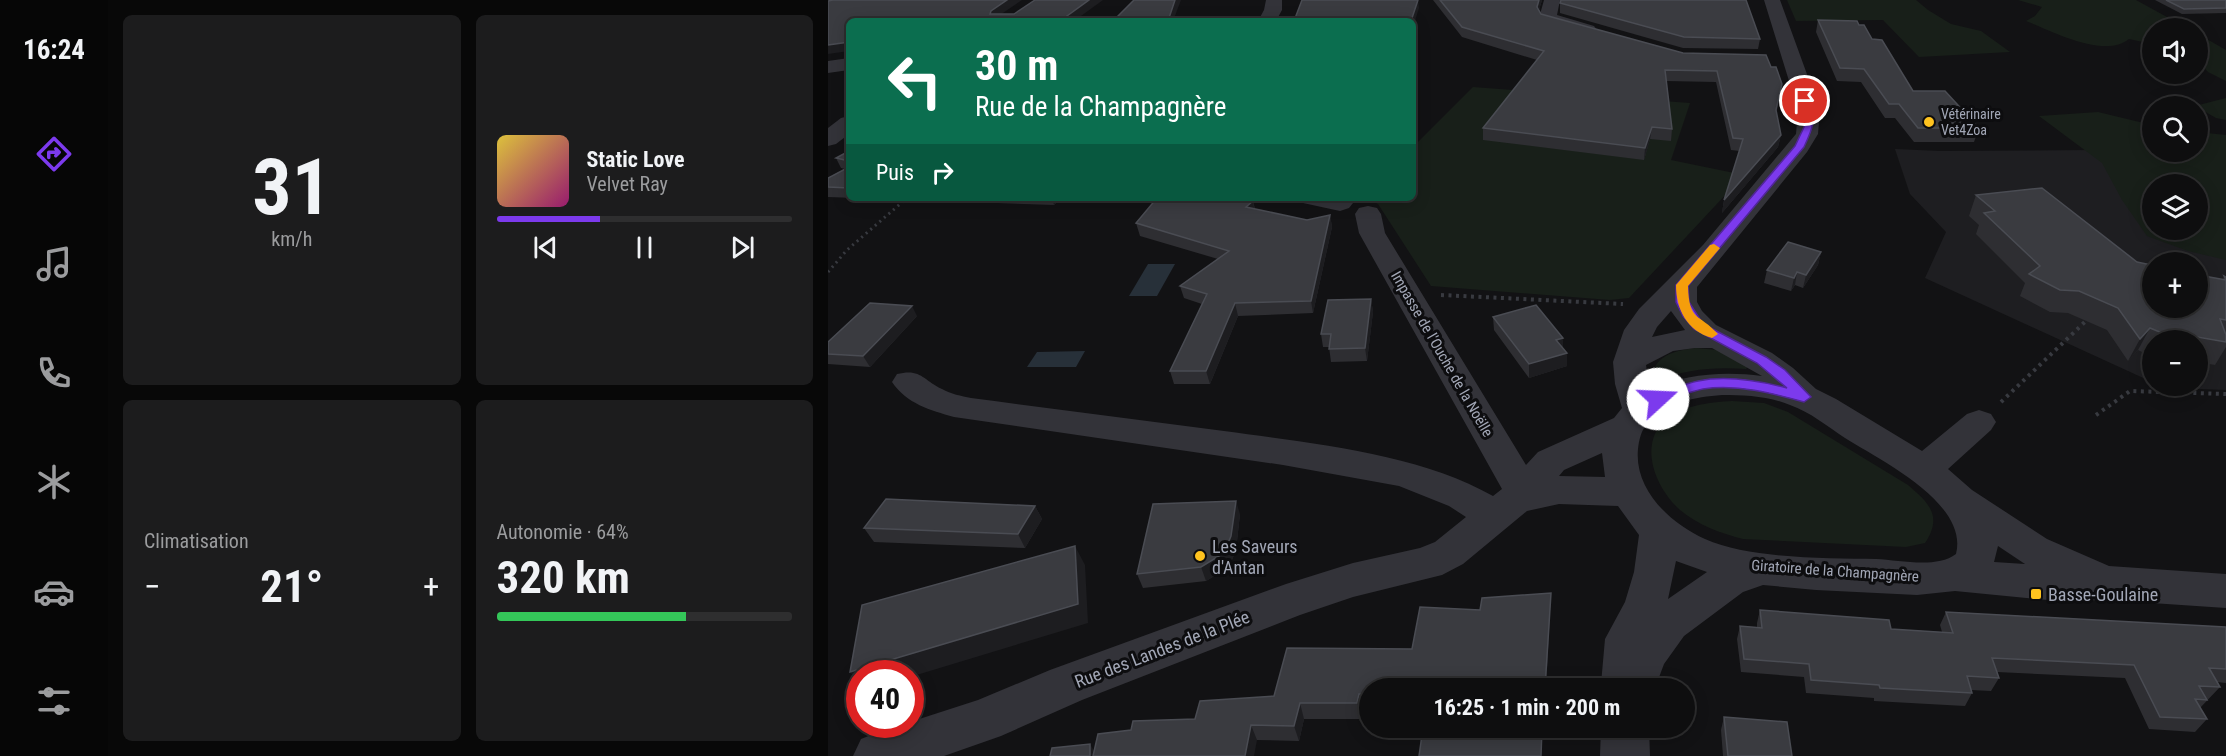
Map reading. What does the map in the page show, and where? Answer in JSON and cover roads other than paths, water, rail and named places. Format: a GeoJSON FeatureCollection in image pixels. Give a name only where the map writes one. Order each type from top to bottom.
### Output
{"type":"FeatureCollection","features":[{"type":"Feature","properties":{"kind":"street"},"geometry":{"type":"LineString","coordinates":[[1269,18],[1274,10],[1274,0]]}},
{"type":"Feature","properties":{"kind":"street"},"geometry":{"type":"LineString","coordinates":[[1552,0],[1548,18],[1605,35]]}},
{"type":"Feature","properties":{"kind":"street"},"geometry":{"type":"LineString","coordinates":[[1633,418],[1629,362],[1635,338],[1652,312],[1682,285],[1799,147],[1807,134],[1809,110],[1781,58],[1772,0]]}},
{"type":"Feature","properties":{"kind":"street"},"geometry":{"type":"LineString","coordinates":[[828,67],[846,64]]}},
{"type":"Feature","properties":{"kind":"street","name":"Impasse de l'Ouche de la Noëlle"},"geometry":{"type":"LineString","coordinates":[[1325,201],[1354,208],[1371,233],[1409,298],[1511,502]]}},
{"type":"Feature","properties":{"kind":"street"},"geometry":{"type":"LineString","coordinates":[[1682,285],[1682,302],[1689,316],[1699,326],[1762,360],[1780,373],[1804,397],[1923,471],[1956,497],[2033,550],[2107,583]]}},
{"type":"Feature","properties":{"kind":"street"},"geometry":{"type":"LineString","coordinates":[[1629,362],[1651,347],[1665,341],[1721,339]]}},
{"type":"Feature","properties":{"kind":"street"},"geometry":{"type":"LineString","coordinates":[[909,382],[920,393],[942,403],[971,409],[1284,452],[1405,474],[1462,496],[1511,502],[1559,490],[1630,492]]}},
{"type":"Feature","properties":{"kind":"street"},"geometry":{"type":"LineString","coordinates":[[1511,502],[1551,461],[1633,418],[1658,399],[1700,385],[1747,384],[1804,397]]}},
{"type":"Feature","properties":{"kind":"street","name":"Giratoire de la Champagnère"},"geometry":{"type":"LineString","coordinates":[[1633,418],[1619,449],[1621,470],[1630,492],[1643,513],[1659,530],[1703,555],[1736,564],[1765,568],[1849,575],[1936,578],[1956,575]]}},
{"type":"Feature","properties":{"kind":"street"},"geometry":{"type":"LineString","coordinates":[[1923,471],[1979,422]]}},
{"type":"Feature","properties":{"kind":"street"},"geometry":{"type":"LineString","coordinates":[[1956,497],[1975,529],[1978,552],[1970,566],[1956,575]]}},
{"type":"Feature","properties":{"kind":"street","name":"Rue des Landes de la Plée"},"geometry":{"type":"LineString","coordinates":[[879,756],[984,720],[1066,685],[1286,602],[1353,580],[1428,563],[1449,553],[1511,502]]}},
{"type":"Feature","properties":{"kind":"street"},"geometry":{"type":"LineString","coordinates":[[1625,678],[1627,639],[1645,606],[1655,572],[1659,530]]}},
{"type":"Feature","properties":{"kind":"street"},"geometry":{"type":"LineString","coordinates":[[1636,678],[1645,654],[1669,623],[1728,580],[1765,568]]}},
{"type":"Feature","properties":{"kind":"street"},"geometry":{"type":"LineString","coordinates":[[1956,575],[2058,584],[2107,583],[2226,591]]}},
{"type":"Feature","properties":{"kind":"street"},"geometry":{"type":"LineString","coordinates":[[1625,738],[1625,756]]}},
{"type":"Feature","properties":{"kind":"place","name":"Vétérinaire Vet4Zoa"},"geometry":{"type":"Point","coordinates":[1929,122]}},
{"type":"Feature","properties":{"kind":"place","name":"Les Saveurs d'Antan"},"geometry":{"type":"Point","coordinates":[1200,556]}},
{"type":"Feature","properties":{"kind":"place","name":"Basse-Goulaine"},"geometry":{"type":"Point","coordinates":[2036,594]}}]}
